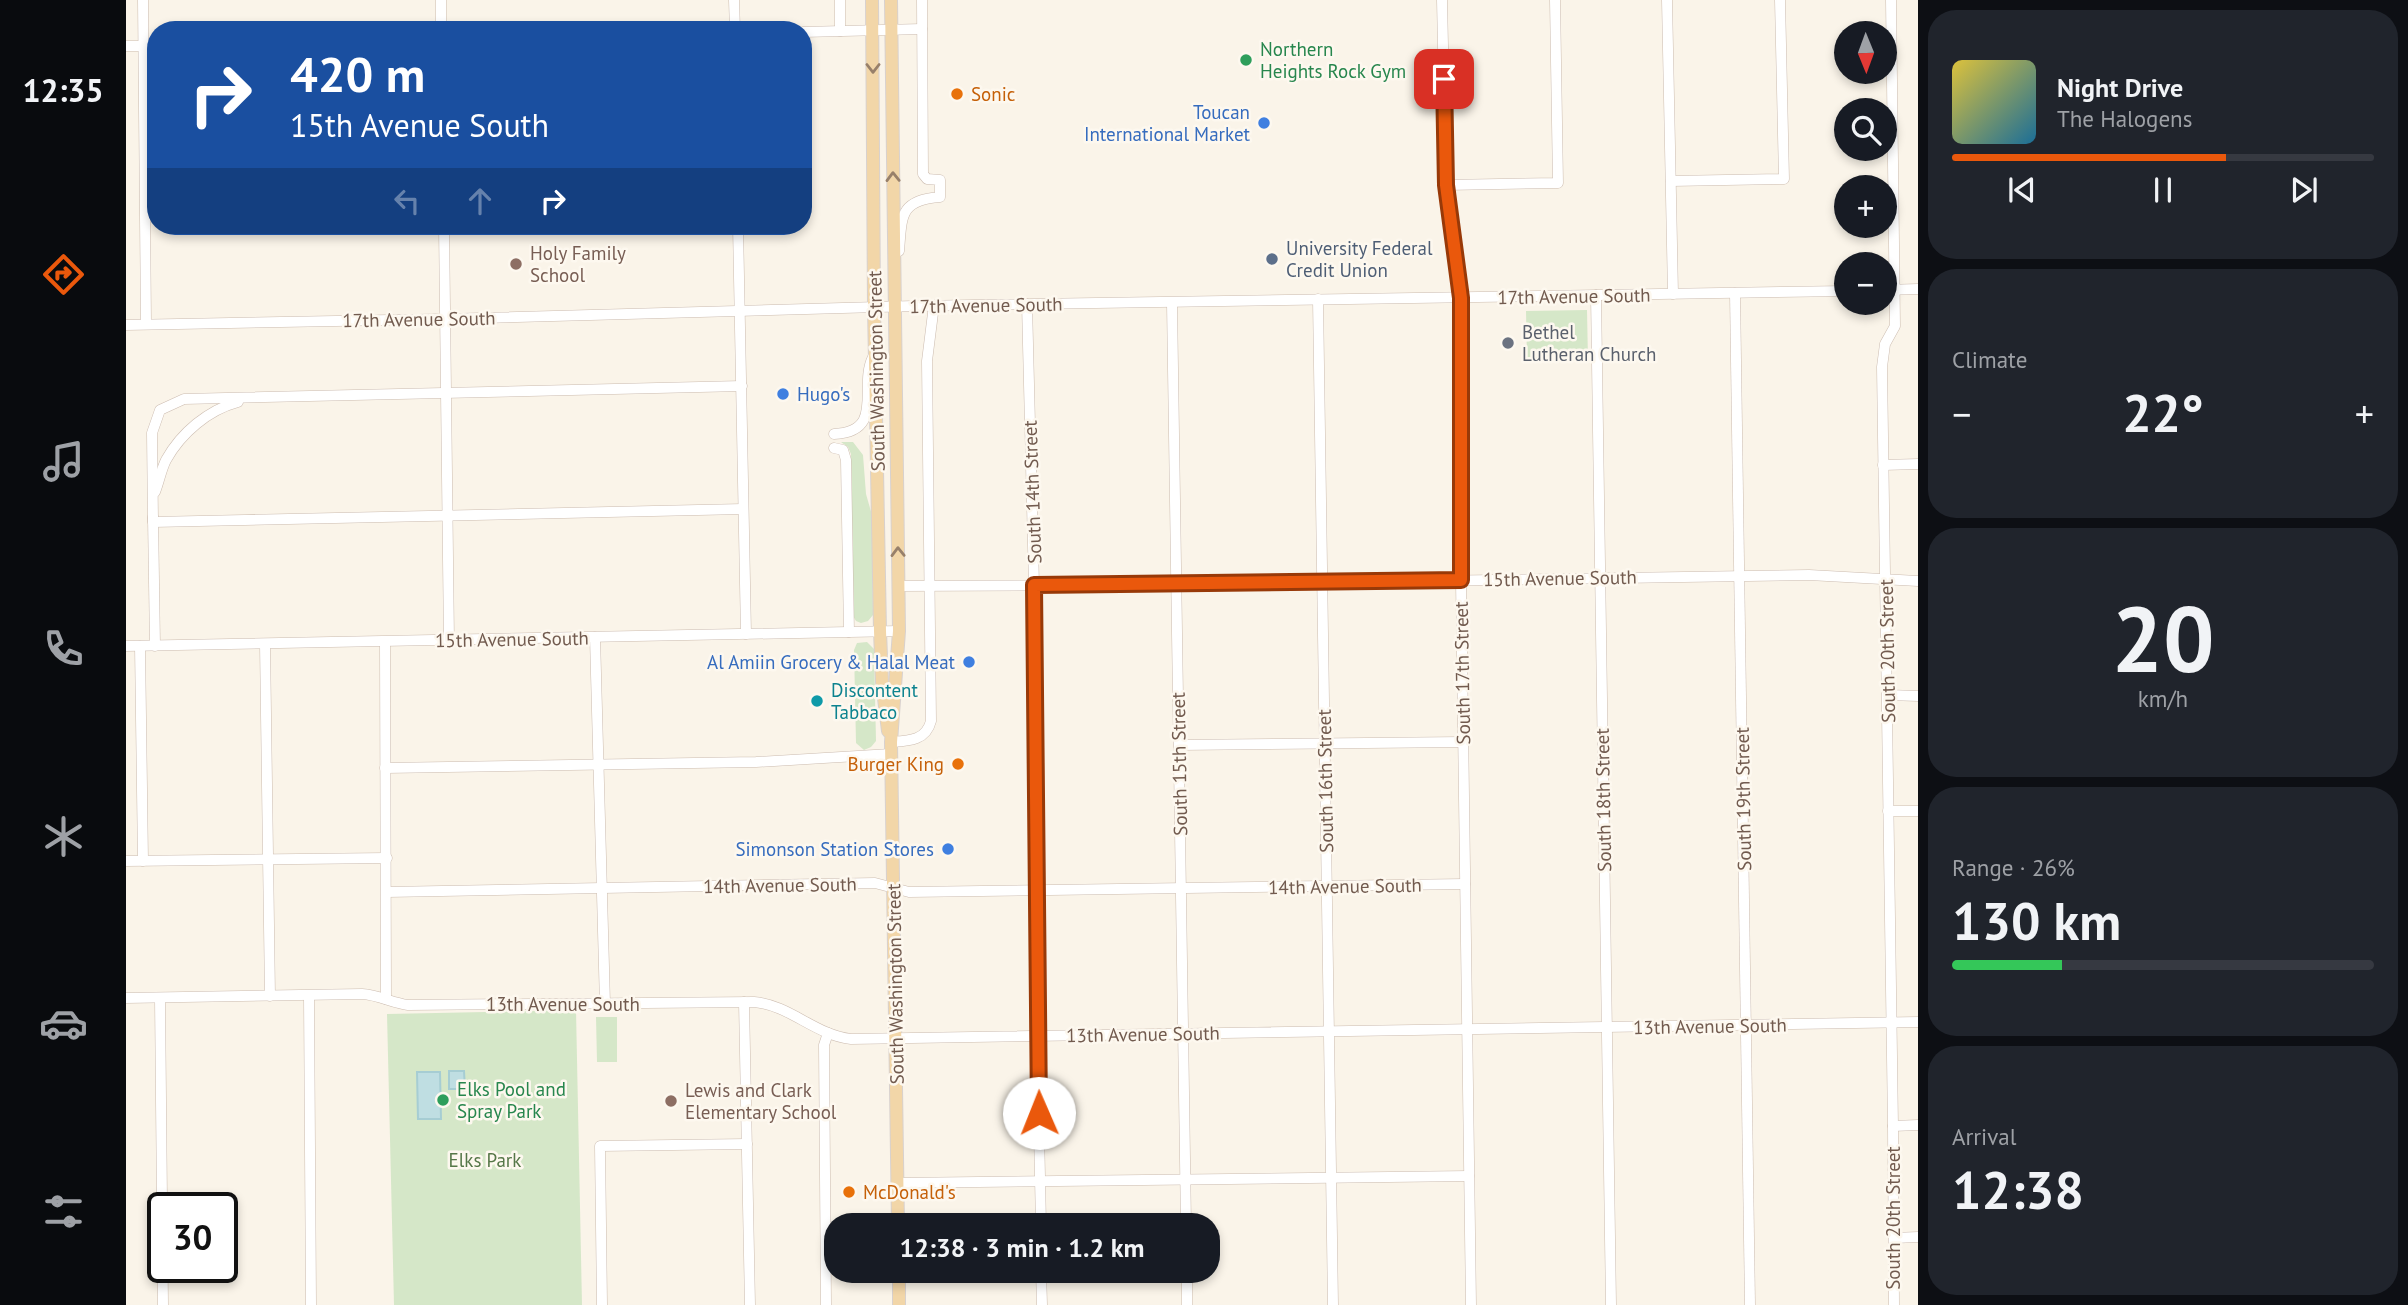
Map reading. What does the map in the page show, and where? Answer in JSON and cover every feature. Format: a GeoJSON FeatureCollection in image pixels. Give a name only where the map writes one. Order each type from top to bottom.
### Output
{"type":"FeatureCollection","features":[{"type":"Feature","properties":{"kind":"main road","name":"South Washington Street"},"geometry":{"type":"LineString","coordinates":[[872,0],[880,631],[882,682],[891,748]]}},
{"type":"Feature","properties":{"kind":"main road","name":"South Washington Street"},"geometry":{"type":"LineString","coordinates":[[891,0],[899,631],[891,748],[898,1213]]}},
{"type":"Feature","properties":{"kind":"main road"},"geometry":{"type":"LineString","coordinates":[[899,1283],[899,1305]]}},
{"type":"Feature","properties":{"kind":"street"},"geometry":{"type":"LineString","coordinates":[[143,0],[147,116]]}},
{"type":"Feature","properties":{"kind":"street"},"geometry":{"type":"LineString","coordinates":[[441,0],[441,21]]}},
{"type":"Feature","properties":{"kind":"street"},"geometry":{"type":"LineString","coordinates":[[734,0],[735,21]]}},
{"type":"Feature","properties":{"kind":"street"},"geometry":{"type":"LineString","coordinates":[[840,0],[840,31]]}},
{"type":"Feature","properties":{"kind":"street"},"geometry":{"type":"LineString","coordinates":[[894,271],[906,211],[917,201],[940,197],[940,180],[927,179],[923,174],[922,0]]}},
{"type":"Feature","properties":{"kind":"street","name":"South 17th Street"},"geometry":{"type":"LineString","coordinates":[[1442,0],[1446,185],[1461,298],[1461,580],[1471,1305]]}},
{"type":"Feature","properties":{"kind":"street"},"geometry":{"type":"LineString","coordinates":[[1446,185],[1558,183],[1555,0]]}},
{"type":"Feature","properties":{"kind":"street"},"geometry":{"type":"LineString","coordinates":[[1667,0],[1673,294]]}},
{"type":"Feature","properties":{"kind":"street"},"geometry":{"type":"LineString","coordinates":[[1671,181],[1784,179],[1780,0]]}},
{"type":"Feature","properties":{"kind":"street","name":"South 20th Street"},"geometry":{"type":"LineString","coordinates":[[1890,252],[1892,0]]}},
{"type":"Feature","properties":{"kind":"street"},"geometry":{"type":"LineString","coordinates":[[812,32],[922,29]]}},
{"type":"Feature","properties":{"kind":"street"},"geometry":{"type":"LineString","coordinates":[[126,46],[144,46]]}},
{"type":"Feature","properties":{"kind":"street"},"geometry":{"type":"LineString","coordinates":[[146,324],[149,235]]}},
{"type":"Feature","properties":{"kind":"street"},"geometry":{"type":"LineString","coordinates":[[444,235],[449,641]]}},
{"type":"Feature","properties":{"kind":"street"},"geometry":{"type":"LineString","coordinates":[[738,235],[746,634]]}},
{"type":"Feature","properties":{"kind":"street"},"geometry":{"type":"LineString","coordinates":[[1897,290],[1918,289]]}},
{"type":"Feature","properties":{"kind":"street","name":"17th Avenue South"},"geometry":{"type":"LineString","coordinates":[[126,324],[445,319],[894,306],[1834,291]]}},
{"type":"Feature","properties":{"kind":"street","name":"South 19th Street"},"geometry":{"type":"LineString","coordinates":[[1735,293],[1750,1305]]}},
{"type":"Feature","properties":{"kind":"street","name":"South 18th Street"},"geometry":{"type":"LineString","coordinates":[[1596,295],[1611,1305]]}},
{"type":"Feature","properties":{"kind":"street","name":"South 16th Street"},"geometry":{"type":"LineString","coordinates":[[1318,299],[1333,1305]]}},
{"type":"Feature","properties":{"kind":"street","name":"South 15th Street"},"geometry":{"type":"LineString","coordinates":[[1172,303],[1186,1213]]}},
{"type":"Feature","properties":{"kind":"street","name":"South 14th Street"},"geometry":{"type":"LineString","coordinates":[[1027,304],[1034,585],[1041,1213]]}},
{"type":"Feature","properties":{"kind":"street"},"geometry":{"type":"LineString","coordinates":[[385,768],[756,762],[891,748],[922,736],[929,728],[927,361],[934,306]]}},
{"type":"Feature","properties":{"kind":"street","name":"South 20th Street"},"geometry":{"type":"LineString","coordinates":[[1893,315],[1895,326],[1885,344],[1882,367],[1894,1305]]}},
{"type":"Feature","properties":{"kind":"street"},"geometry":{"type":"LineString","coordinates":[[834,434],[856,429],[865,417],[869,369],[875,353]]}},
{"type":"Feature","properties":{"kind":"street"},"geometry":{"type":"LineString","coordinates":[[155,646],[152,433],[160,410],[184,399],[742,386]]}},
{"type":"Feature","properties":{"kind":"street"},"geometry":{"type":"LineString","coordinates":[[153,522],[155,494],[165,462],[179,440],[200,421],[222,407],[255,398]]}},
{"type":"Feature","properties":{"kind":"street"},"geometry":{"type":"LineString","coordinates":[[834,448],[843,450],[846,460],[849,632]]}},
{"type":"Feature","properties":{"kind":"street"},"geometry":{"type":"LineString","coordinates":[[1883,465],[1918,464]]}},
{"type":"Feature","properties":{"kind":"street"},"geometry":{"type":"LineString","coordinates":[[153,522],[743,509]]}},
{"type":"Feature","properties":{"kind":"street","name":"15th Avenue South"},"geometry":{"type":"LineString","coordinates":[[898,586],[1809,575],[1918,581]]}},
{"type":"Feature","properties":{"kind":"street","name":"15th Avenue South"},"geometry":{"type":"LineString","coordinates":[[126,646],[899,631]]}},
{"type":"Feature","properties":{"kind":"street"},"geometry":{"type":"LineString","coordinates":[[595,637],[606,1004]]}},
{"type":"Feature","properties":{"kind":"street"},"geometry":{"type":"LineString","coordinates":[[385,642],[386,999]]}},
{"type":"Feature","properties":{"kind":"street"},"geometry":{"type":"LineString","coordinates":[[265,644],[270,996]]}},
{"type":"Feature","properties":{"kind":"street"},"geometry":{"type":"LineString","coordinates":[[140,646],[143,861]]}},
{"type":"Feature","properties":{"kind":"street"},"geometry":{"type":"LineString","coordinates":[[1888,695],[1918,695]]}},
{"type":"Feature","properties":{"kind":"street"},"geometry":{"type":"LineString","coordinates":[[1179,745],[1463,741]]}},
{"type":"Feature","properties":{"kind":"street"},"geometry":{"type":"LineString","coordinates":[[1888,811],[1918,811]]}},
{"type":"Feature","properties":{"kind":"street"},"geometry":{"type":"LineString","coordinates":[[126,861],[387,858]]}},
{"type":"Feature","properties":{"kind":"street","name":"14th Avenue South"},"geometry":{"type":"LineString","coordinates":[[387,892],[875,883],[909,892],[1465,884]]}},
{"type":"Feature","properties":{"kind":"street","name":"13th Avenue South"},"geometry":{"type":"LineString","coordinates":[[126,998],[373,995],[408,1005],[744,1002],[773,1005],[842,1038],[894,1039],[1918,1022]]}},
{"type":"Feature","properties":{"kind":"street"},"geometry":{"type":"LineString","coordinates":[[309,996],[310,1305]]}},
{"type":"Feature","properties":{"kind":"street"},"geometry":{"type":"LineString","coordinates":[[160,998],[163,1305]]}},
{"type":"Feature","properties":{"kind":"street"},"geometry":{"type":"LineString","coordinates":[[744,1002],[750,1305]]}},
{"type":"Feature","properties":{"kind":"street"},"geometry":{"type":"LineString","coordinates":[[826,1305],[824,1045],[828,1033]]}},
{"type":"Feature","properties":{"kind":"street"},"geometry":{"type":"LineString","coordinates":[[1893,1126],[1918,1125]]}},
{"type":"Feature","properties":{"kind":"street"},"geometry":{"type":"LineString","coordinates":[[602,1305],[600,1146],[747,1144]]}},
{"type":"Feature","properties":{"kind":"street"},"geometry":{"type":"LineString","coordinates":[[898,1183],[1469,1176]]}},
{"type":"Feature","properties":{"kind":"street"},"geometry":{"type":"LineString","coordinates":[[1894,1238],[1918,1237]]}},
{"type":"Feature","properties":{"kind":"street"},"geometry":{"type":"LineString","coordinates":[[1041,1283],[1042,1305]]}},
{"type":"Feature","properties":{"kind":"street"},"geometry":{"type":"LineString","coordinates":[[1187,1283],[1187,1305]]}},
{"type":"Feature","properties":{"kind":"green space"},"geometry":{"type":"Polygon","coordinates":[[[1587,310],[1588,361],[1527,361],[1526,311],[1587,310]]]}},
{"type":"Feature","properties":{"kind":"green space"},"geometry":{"type":"Polygon","coordinates":[[[841,442],[853,442],[863,455],[866,494],[872,515],[873,615],[868,621],[861,623],[853,616],[851,454],[848,447],[841,442]]]}},
{"type":"Feature","properties":{"kind":"green space"},"geometry":{"type":"Polygon","coordinates":[[[867,642],[874,649],[876,741],[864,750],[856,743],[854,650],[857,643],[867,642]]]}},
{"type":"Feature","properties":{"kind":"green space","name":"Elks Park"},"geometry":{"type":"Polygon","coordinates":[[[576,1010],[582,1305],[394,1305],[387,1014],[576,1010]]]}},
{"type":"Feature","properties":{"kind":"green space"},"geometry":{"type":"Polygon","coordinates":[[[596,1017],[617,1017],[617,1062],[597,1062],[596,1017]]]}},
{"type":"Feature","properties":{"kind":"water"},"geometry":{"type":"Polygon","coordinates":[[[449,1071],[464,1071],[465,1089],[449,1089],[449,1071]]]}},
{"type":"Feature","properties":{"kind":"water"},"geometry":{"type":"Polygon","coordinates":[[[417,1072],[440,1072],[441,1119],[418,1119],[417,1072]]]}},
{"type":"Feature","properties":{"kind":"place","name":"Northern Heights Rock Gym"},"geometry":{"type":"Point","coordinates":[1246,60]}},
{"type":"Feature","properties":{"kind":"place","name":"Sonic"},"geometry":{"type":"Point","coordinates":[957,94]}},
{"type":"Feature","properties":{"kind":"place","name":"Toucan International Market"},"geometry":{"type":"Point","coordinates":[1264,123]}},
{"type":"Feature","properties":{"kind":"place","name":"University Federal Credit Union"},"geometry":{"type":"Point","coordinates":[1272,259]}},
{"type":"Feature","properties":{"kind":"place","name":"Holy Family School"},"geometry":{"type":"Point","coordinates":[516,264]}},
{"type":"Feature","properties":{"kind":"place","name":"Bethel Lutheran Church"},"geometry":{"type":"Point","coordinates":[1508,343]}},
{"type":"Feature","properties":{"kind":"place","name":"Hugo's"},"geometry":{"type":"Point","coordinates":[783,394]}},
{"type":"Feature","properties":{"kind":"place","name":"Al Amiin Grocery & Halal Meat"},"geometry":{"type":"Point","coordinates":[969,662]}},
{"type":"Feature","properties":{"kind":"place","name":"Discontent Tabbaco"},"geometry":{"type":"Point","coordinates":[817,701]}},
{"type":"Feature","properties":{"kind":"place","name":"Burger King"},"geometry":{"type":"Point","coordinates":[958,764]}},
{"type":"Feature","properties":{"kind":"place","name":"Simonson Station Stores"},"geometry":{"type":"Point","coordinates":[948,849]}},
{"type":"Feature","properties":{"kind":"place","name":"Elks Pool and Spray Park"},"geometry":{"type":"Point","coordinates":[443,1100]}},
{"type":"Feature","properties":{"kind":"place","name":"Lewis and Clark Elementary School"},"geometry":{"type":"Point","coordinates":[671,1101]}},
{"type":"Feature","properties":{"kind":"place","name":"McDonald's"},"geometry":{"type":"Point","coordinates":[849,1192]}},
{"type":"Feature","properties":{"kind":"route"},"geometry":{"type":"LineString","coordinates":[[1039,1113],[1034,585],[1461,580],[1461,298],[1446,185],[1444,79]]}}]}
